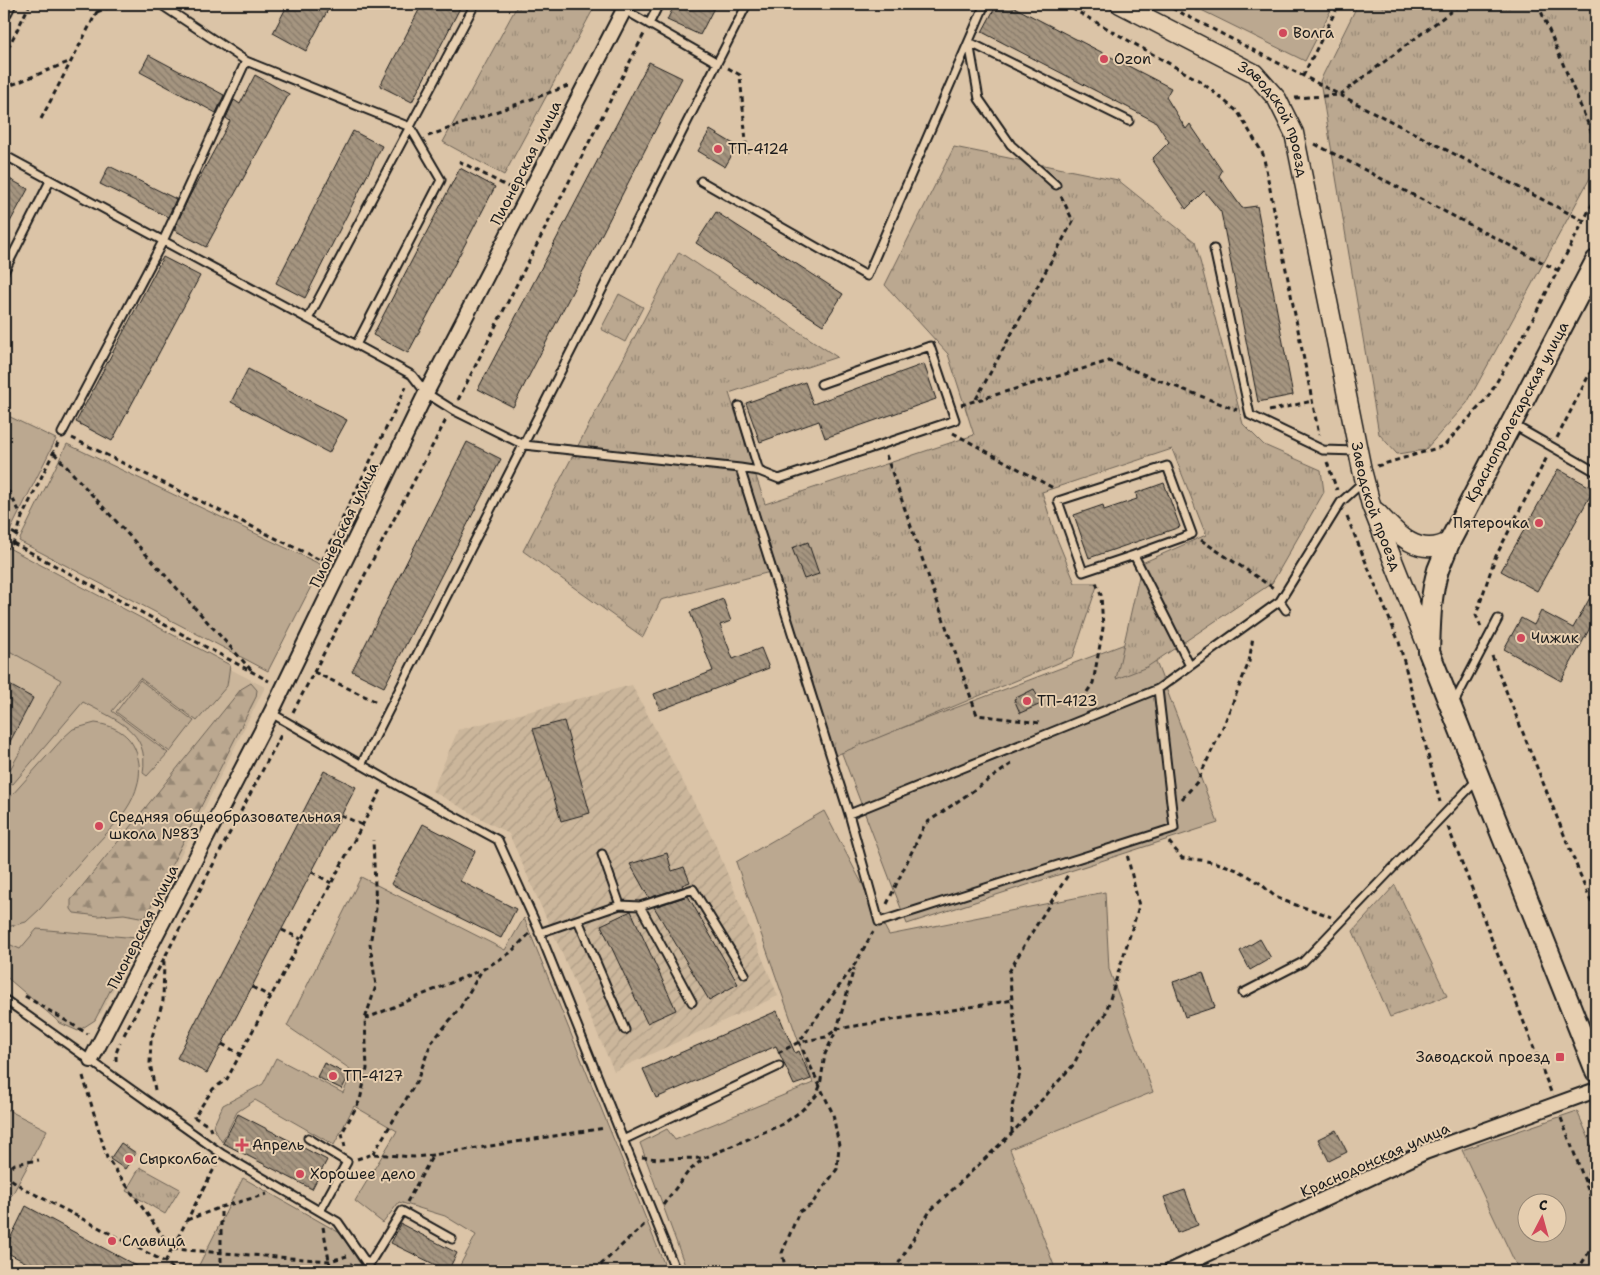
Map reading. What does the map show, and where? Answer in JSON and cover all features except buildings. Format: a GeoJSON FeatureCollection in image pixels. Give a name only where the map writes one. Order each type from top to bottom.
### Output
{"type":"FeatureCollection","features":[{"type":"Feature","properties":{"kind":"main road","name":"Краснопролетарская улица"},"geometry":{"type":"LineString","coordinates":[[1429,652],[1434,590],[1438,570],[1450,541],[1596,261]]}},
{"type":"Feature","properties":{"kind":"main road","name":"Заводской проезд"},"geometry":{"type":"LineString","coordinates":[[1429,652],[1596,1070]]}},
{"type":"Feature","properties":{"kind":"street"},"geometry":{"type":"LineString","coordinates":[[4,12],[8,4]]}},
{"type":"Feature","properties":{"kind":"street","name":"Заводской проезд"},"geometry":{"type":"LineString","coordinates":[[1120,4],[1254,73],[1277,99],[1294,133],[1358,451],[1371,505],[1429,652]]}},
{"type":"Feature","properties":{"kind":"street","name":"Пионерская улица"},"geometry":{"type":"LineString","coordinates":[[91,1060],[102,1042],[271,712],[426,393],[622,5]]}},
{"type":"Feature","properties":{"kind":"street"},"geometry":{"type":"LineString","coordinates":[[1371,505],[1397,534],[1415,544],[1432,548],[1450,541]]}},
{"type":"Feature","properties":{"kind":"street","name":"Краснодонская улица"},"geometry":{"type":"LineString","coordinates":[[1171,1271],[1425,1152],[1596,1090]]}},
{"type":"Feature","properties":{"kind":"lane"},"geometry":{"type":"LineString","coordinates":[[160,4],[246,61],[410,127],[441,180],[356,345]]}},
{"type":"Feature","properties":{"kind":"lane"},"geometry":{"type":"LineString","coordinates":[[308,319],[476,4]]}},
{"type":"Feature","properties":{"kind":"lane"},"geometry":{"type":"LineString","coordinates":[[649,24],[659,4]]}},
{"type":"Feature","properties":{"kind":"lane"},"geometry":{"type":"LineString","coordinates":[[361,765],[747,4]]}},
{"type":"Feature","properties":{"kind":"lane"},"geometry":{"type":"LineString","coordinates":[[701,181],[867,276],[985,4]]}},
{"type":"Feature","properties":{"kind":"lane"},"geometry":{"type":"LineString","coordinates":[[622,5],[649,24],[716,62]]}},
{"type":"Feature","properties":{"kind":"lane"},"geometry":{"type":"LineString","coordinates":[[969,42],[1128,121]]}},
{"type":"Feature","properties":{"kind":"lane"},"geometry":{"type":"LineString","coordinates":[[969,42],[979,99],[1011,145],[1056,186]]}},
{"type":"Feature","properties":{"kind":"lane"},"geometry":{"type":"LineString","coordinates":[[62,433],[163,241],[246,61]]}},
{"type":"Feature","properties":{"kind":"lane"},"geometry":{"type":"LineString","coordinates":[[4,156],[412,375],[426,393],[454,410],[524,445],[740,468],[759,471],[780,479],[955,420],[930,346],[821,384]]}},
{"type":"Feature","properties":{"kind":"lane"},"geometry":{"type":"LineString","coordinates":[[4,272],[50,181]]}},
{"type":"Feature","properties":{"kind":"lane"},"geometry":{"type":"LineString","coordinates":[[1214,249],[1250,415],[1323,450],[1358,451]]}},
{"type":"Feature","properties":{"kind":"lane"},"geometry":{"type":"LineString","coordinates":[[739,406],[759,471]]}},
{"type":"Feature","properties":{"kind":"lane"},"geometry":{"type":"LineString","coordinates":[[1511,424],[1596,472]]}},
{"type":"Feature","properties":{"kind":"lane"},"geometry":{"type":"LineString","coordinates":[[1167,466],[1192,534],[1083,572],[1058,501],[1069,497],[1167,466]]}},
{"type":"Feature","properties":{"kind":"lane"},"geometry":{"type":"LineString","coordinates":[[740,468],[849,814],[879,922],[1174,828],[1158,689]]}},
{"type":"Feature","properties":{"kind":"lane"},"geometry":{"type":"LineString","coordinates":[[849,814],[1158,689],[1280,601],[1341,502],[1364,475]]}},
{"type":"Feature","properties":{"kind":"lane"},"geometry":{"type":"LineString","coordinates":[[1134,555],[1190,666]]}},
{"type":"Feature","properties":{"kind":"lane"},"geometry":{"type":"LineString","coordinates":[[1280,601],[1286,610]]}},
{"type":"Feature","properties":{"kind":"lane"},"geometry":{"type":"LineString","coordinates":[[1451,708],[1498,619]]}},
{"type":"Feature","properties":{"kind":"lane"},"geometry":{"type":"LineString","coordinates":[[271,712],[361,765],[498,840],[538,930],[676,1271]]}},
{"type":"Feature","properties":{"kind":"lane"},"geometry":{"type":"LineString","coordinates":[[1244,992],[1303,962],[1479,778]]}},
{"type":"Feature","properties":{"kind":"lane"},"geometry":{"type":"LineString","coordinates":[[602,854],[620,904]]}},
{"type":"Feature","properties":{"kind":"lane"},"geometry":{"type":"LineString","coordinates":[[538,930],[578,920],[620,904],[640,906],[693,889],[745,974]]}},
{"type":"Feature","properties":{"kind":"lane"},"geometry":{"type":"LineString","coordinates":[[640,906],[692,1002]]}},
{"type":"Feature","properties":{"kind":"lane"},"geometry":{"type":"LineString","coordinates":[[578,920],[625,1030]]}},
{"type":"Feature","properties":{"kind":"lane"},"geometry":{"type":"LineString","coordinates":[[4,999],[222,1154],[338,1222],[370,1268],[402,1211],[452,1239]]}},
{"type":"Feature","properties":{"kind":"lane"},"geometry":{"type":"LineString","coordinates":[[623,1140],[780,1066]]}},
{"type":"Feature","properties":{"kind":"lane"},"geometry":{"type":"LineString","coordinates":[[308,1138],[347,1162],[320,1211]]}},
{"type":"Feature","properties":{"kind":"path"},"geometry":{"type":"LineString","coordinates":[[4,56],[30,4]]}},
{"type":"Feature","properties":{"kind":"path"},"geometry":{"type":"LineString","coordinates":[[41,119],[101,4]]}},
{"type":"Feature","properties":{"kind":"path"},"geometry":{"type":"LineString","coordinates":[[97,12],[117,4]]}},
{"type":"Feature","properties":{"kind":"path"},"geometry":{"type":"LineString","coordinates":[[1064,4],[1200,81],[1238,112],[1263,154],[1323,450],[1341,502],[1399,642],[1443,815],[1596,1211]]}},
{"type":"Feature","properties":{"kind":"path"},"geometry":{"type":"LineString","coordinates":[[1164,4],[1584,221]]}},
{"type":"Feature","properties":{"kind":"path"},"geometry":{"type":"LineString","coordinates":[[1303,76],[1339,4]]}},
{"type":"Feature","properties":{"kind":"path"},"geometry":{"type":"LineString","coordinates":[[1277,99],[1340,96],[1461,4]]}},
{"type":"Feature","properties":{"kind":"path"},"geometry":{"type":"LineString","coordinates":[[1538,4],[1596,143]]}},
{"type":"Feature","properties":{"kind":"path"},"geometry":{"type":"LineString","coordinates":[[116,1061],[116,1053],[164,959],[445,421],[454,410],[649,24]]}},
{"type":"Feature","properties":{"kind":"path"},"geometry":{"type":"LineString","coordinates":[[4,88],[71,61]]}},
{"type":"Feature","properties":{"kind":"path"},"geometry":{"type":"LineString","coordinates":[[716,62],[740,75],[747,153]]}},
{"type":"Feature","properties":{"kind":"path"},"geometry":{"type":"LineString","coordinates":[[418,140],[568,86]]}},
{"type":"Feature","properties":{"kind":"path"},"geometry":{"type":"LineString","coordinates":[[1294,133],[1557,270]]}},
{"type":"Feature","properties":{"kind":"path"},"geometry":{"type":"LineString","coordinates":[[458,161],[515,190]]}},
{"type":"Feature","properties":{"kind":"path"},"geometry":{"type":"LineString","coordinates":[[975,400],[1073,221],[1056,186]]}},
{"type":"Feature","properties":{"kind":"path"},"geometry":{"type":"LineString","coordinates":[[1364,475],[1444,446],[1488,397],[1529,326],[1596,197]]}},
{"type":"Feature","properties":{"kind":"path"},"geometry":{"type":"LineString","coordinates":[[950,408],[1109,361],[1250,415],[1312,402]]}},
{"type":"Feature","properties":{"kind":"path"},"geometry":{"type":"LineString","coordinates":[[4,550],[13,543],[17,535],[22,517],[62,433],[322,561],[412,375]]}},
{"type":"Feature","properties":{"kind":"path"},"geometry":{"type":"LineString","coordinates":[[939,426],[1069,497]]}},
{"type":"Feature","properties":{"kind":"path"},"geometry":{"type":"LineString","coordinates":[[883,445],[977,715],[1065,726],[1093,683],[1103,628],[1101,595],[1090,570]]}},
{"type":"Feature","properties":{"kind":"path"},"geometry":{"type":"LineString","coordinates":[[54,453],[254,673]]}},
{"type":"Feature","properties":{"kind":"path"},"geometry":{"type":"LineString","coordinates":[[4,483],[22,517]]}},
{"type":"Feature","properties":{"kind":"path"},"geometry":{"type":"LineString","coordinates":[[4,528],[17,535]]}},
{"type":"Feature","properties":{"kind":"path"},"geometry":{"type":"LineString","coordinates":[[1192,534],[1276,590]]}},
{"type":"Feature","properties":{"kind":"path"},"geometry":{"type":"LineString","coordinates":[[13,543],[269,681]]}},
{"type":"Feature","properties":{"kind":"path"},"geometry":{"type":"LineString","coordinates":[[1495,558],[1476,615],[1596,914]]}},
{"type":"Feature","properties":{"kind":"path"},"geometry":{"type":"LineString","coordinates":[[1172,807],[1184,798],[1197,782],[1223,727],[1249,662],[1255,619]]}},
{"type":"Feature","properties":{"kind":"path"},"geometry":{"type":"LineString","coordinates":[[314,672],[386,707]]}},
{"type":"Feature","properties":{"kind":"path"},"geometry":{"type":"LineString","coordinates":[[793,1046],[799,1042],[855,964],[879,922],[925,824],[1018,758]]}},
{"type":"Feature","properties":{"kind":"path"},"geometry":{"type":"LineString","coordinates":[[209,1126],[194,1117],[213,1089],[227,1079],[387,779]]}},
{"type":"Feature","properties":{"kind":"path"},"geometry":{"type":"LineString","coordinates":[[342,815],[362,825]]}},
{"type":"Feature","properties":{"kind":"path"},"geometry":{"type":"LineString","coordinates":[[1161,832],[1182,858],[1215,862],[1232,867],[1259,883],[1275,896],[1299,907],[1317,910],[1341,921]]}},
{"type":"Feature","properties":{"kind":"path"},"geometry":{"type":"LineString","coordinates":[[374,840],[376,909],[370,944],[376,986],[366,1019],[367,1069],[360,1100],[342,1133],[347,1162],[372,1154],[414,1157],[433,1155],[601,1129]]}},
{"type":"Feature","properties":{"kind":"path"},"geometry":{"type":"LineString","coordinates":[[894,1271],[930,1211],[1012,1133],[1074,1064],[1087,1037],[1105,1015],[1140,906],[1124,844]]}},
{"type":"Feature","properties":{"kind":"path"},"geometry":{"type":"LineString","coordinates":[[1012,1133],[1012,1107],[1020,1073],[1009,972],[1029,937],[1080,858]]}},
{"type":"Feature","properties":{"kind":"path"},"geometry":{"type":"LineString","coordinates":[[312,872],[332,883]]}},
{"type":"Feature","properties":{"kind":"path"},"geometry":{"type":"LineString","coordinates":[[282,930],[302,940]]}},
{"type":"Feature","properties":{"kind":"path"},"geometry":{"type":"LineString","coordinates":[[366,1019],[482,970],[510,953],[538,930]]}},
{"type":"Feature","properties":{"kind":"path"},"geometry":{"type":"LineString","coordinates":[[155,1090],[150,1063],[152,1040],[163,1001],[164,959]]}},
{"type":"Feature","properties":{"kind":"path"},"geometry":{"type":"LineString","coordinates":[[594,1271],[654,1216],[688,1172],[704,1158],[783,1124],[801,1112],[816,1096],[820,1086],[825,1054],[837,1029],[855,964]]}},
{"type":"Feature","properties":{"kind":"path"},"geometry":{"type":"LineString","coordinates":[[372,1154],[417,1081],[431,1043],[460,1008],[482,970]]}},
{"type":"Feature","properties":{"kind":"path"},"geometry":{"type":"LineString","coordinates":[[252,987],[271,997]]}},
{"type":"Feature","properties":{"kind":"path"},"geometry":{"type":"LineString","coordinates":[[20,994],[102,1042],[116,1053]]}},
{"type":"Feature","properties":{"kind":"path"},"geometry":{"type":"LineString","coordinates":[[799,1042],[826,1037],[837,1029],[1013,1000]]}},
{"type":"Feature","properties":{"kind":"path"},"geometry":{"type":"LineString","coordinates":[[786,1271],[782,1253],[799,1212],[811,1205],[837,1170],[840,1146],[833,1114],[799,1042]]}},
{"type":"Feature","properties":{"kind":"path"},"geometry":{"type":"LineString","coordinates":[[222,1044],[240,1054]]}},
{"type":"Feature","properties":{"kind":"path"},"geometry":{"type":"LineString","coordinates":[[83,1076],[107,1158],[172,1249]]}},
{"type":"Feature","properties":{"kind":"path"},"geometry":{"type":"LineString","coordinates":[[1586,1184],[1596,1146]]}},
{"type":"Feature","properties":{"kind":"path"},"geometry":{"type":"LineString","coordinates":[[627,1150],[643,1157],[658,1159],[704,1158]]}},
{"type":"Feature","properties":{"kind":"path"},"geometry":{"type":"LineString","coordinates":[[165,1262],[222,1154]]}},
{"type":"Feature","properties":{"kind":"path"},"geometry":{"type":"LineString","coordinates":[[402,1211],[433,1155]]}},
{"type":"Feature","properties":{"kind":"path"},"geometry":{"type":"LineString","coordinates":[[39,1160],[15,1164],[4,1173],[23,1188],[165,1262],[176,1271]]}},
{"type":"Feature","properties":{"kind":"path"},"geometry":{"type":"LineString","coordinates":[[187,1220],[221,1207],[283,1190]]}},
{"type":"Feature","properties":{"kind":"path"},"geometry":{"type":"LineString","coordinates":[[221,1207],[221,1271]]}},
{"type":"Feature","properties":{"kind":"path"},"geometry":{"type":"LineString","coordinates":[[320,1211],[331,1271]]}},
{"type":"Feature","properties":{"kind":"path"},"geometry":{"type":"LineString","coordinates":[[1576,1271],[1596,1242]]}},
{"type":"Feature","properties":{"kind":"path"},"geometry":{"type":"LineString","coordinates":[[172,1249],[330,1261],[360,1253]]}},
{"type":"Feature","properties":{"kind":"shaded area","name":"Средняя общеобразовательная школа №83"},"geometry":{"type":"Polygon","coordinates":[[[4,552],[265,687],[101,1014],[4,965],[4,552]]]}},
{"type":"Feature","properties":{"kind":"shaded area"},"geometry":{"type":"Polygon","coordinates":[[[632,685],[713,839],[778,996],[614,1071],[509,834],[432,791],[458,730],[632,685]]]}},
{"type":"Feature","properties":{"kind":"green space"},"geometry":{"type":"Polygon","coordinates":[[[518,4],[596,4],[504,175],[443,142],[518,4]]]}},
{"type":"Feature","properties":{"kind":"green space","name":"Волга"},"geometry":{"type":"Polygon","coordinates":[[[1189,4],[1334,4],[1305,61],[1189,4]]]}},
{"type":"Feature","properties":{"kind":"green space"},"geometry":{"type":"Polygon","coordinates":[[[1358,4],[1596,4],[1596,167],[1467,403],[1425,450],[1397,454],[1379,434],[1320,81],[1358,4]]]}},
{"type":"Feature","properties":{"kind":"green space"},"geometry":{"type":"Polygon","coordinates":[[[954,147],[1118,180],[1195,242],[1243,424],[1264,445],[1321,470],[1324,492],[1272,583],[1147,667],[1116,679],[1142,563],[1206,535],[1172,449],[1042,492],[1055,534],[1075,583],[1098,583],[1073,657],[834,756],[774,571],[661,600],[643,637],[523,551],[679,252],[837,357],[729,393],[765,504],[974,435],[948,354],[885,285],[954,147]]]}},
{"type":"Feature","properties":{"kind":"green space"},"geometry":{"type":"Polygon","coordinates":[[[619,294],[643,307],[625,342],[601,329],[619,294]]]}},
{"type":"Feature","properties":{"kind":"green space"},"geometry":{"type":"Polygon","coordinates":[[[4,414],[56,439],[4,543],[4,414]]]}},
{"type":"Feature","properties":{"kind":"green space"},"geometry":{"type":"Polygon","coordinates":[[[67,444],[322,565],[268,671],[19,541],[67,444]]]}},
{"type":"Feature","properties":{"kind":"green space"},"geometry":{"type":"Polygon","coordinates":[[[5,546],[230,665],[227,686],[197,721],[140,678],[112,711],[168,753],[147,776],[143,773],[144,758],[136,736],[118,721],[83,702],[13,784],[4,780],[61,680],[4,648],[5,546]]]}},
{"type":"Feature","properties":{"kind":"green space"},"geometry":{"type":"Polygon","coordinates":[[[1146,636],[1218,823],[907,924],[841,751],[1146,636]]]}},
{"type":"Feature","properties":{"kind":"green space"},"geometry":{"type":"Polygon","coordinates":[[[140,680],[194,721],[170,752],[116,712],[140,680]]]}},
{"type":"Feature","properties":{"kind":"green space"},"geometry":{"type":"Polygon","coordinates":[[[251,683],[257,690],[256,697],[145,918],[124,914],[99,916],[74,913],[71,909],[71,900],[241,689],[251,683]]]}},
{"type":"Feature","properties":{"kind":"green space"},"geometry":{"type":"Polygon","coordinates":[[[95,723],[118,730],[132,743],[139,763],[139,777],[134,795],[120,818],[40,909],[26,922],[4,928],[4,804],[73,729],[95,723]]]}},
{"type":"Feature","properties":{"kind":"green space"},"geometry":{"type":"Polygon","coordinates":[[[824,811],[889,935],[1105,892],[1109,969],[1153,1092],[1010,1149],[1056,1271],[687,1271],[640,1143],[667,1129],[675,1140],[813,1083],[736,862],[824,811]]]}},
{"type":"Feature","properties":{"kind":"green space"},"geometry":{"type":"Polygon","coordinates":[[[361,877],[505,950],[524,918],[667,1271],[457,1271],[476,1235],[445,1216],[399,1202],[383,1223],[355,1201],[397,1131],[354,1106],[334,1145],[255,1100],[237,1112],[222,1142],[213,1127],[223,1105],[263,1084],[276,1058],[343,1093],[353,1071],[287,1026],[361,877]]]}},
{"type":"Feature","properties":{"kind":"green space"},"geometry":{"type":"Polygon","coordinates":[[[1395,885],[1447,996],[1390,1017],[1353,931],[1395,885]]]}},
{"type":"Feature","properties":{"kind":"green space"},"geometry":{"type":"Polygon","coordinates":[[[37,929],[137,938],[95,1020],[78,1031],[60,1023],[4,975],[4,942],[20,949],[37,929]]]}},
{"type":"Feature","properties":{"kind":"green space"},"geometry":{"type":"Polygon","coordinates":[[[4,1108],[47,1130],[12,1195],[4,1202],[4,1108]]]}},
{"type":"Feature","properties":{"kind":"green space"},"geometry":{"type":"Polygon","coordinates":[[[1577,1111],[1596,1155],[1596,1271],[1519,1271],[1462,1150],[1577,1111]]]}},
{"type":"Feature","properties":{"kind":"green space"},"geometry":{"type":"Polygon","coordinates":[[[140,1167],[180,1189],[165,1214],[126,1191],[140,1167]]]}},
{"type":"Feature","properties":{"kind":"green space"},"geometry":{"type":"Polygon","coordinates":[[[243,1178],[340,1233],[365,1271],[196,1271],[243,1178]]]}},
{"type":"Feature","properties":{"kind":"place","name":"Волга"},"geometry":{"type":"Point","coordinates":[1283,33]}},
{"type":"Feature","properties":{"kind":"place","name":"Ozon"},"geometry":{"type":"Point","coordinates":[1104,59]}},
{"type":"Feature","properties":{"kind":"place","name":"ТП-4124"},"geometry":{"type":"Point","coordinates":[718,149]}},
{"type":"Feature","properties":{"kind":"place","name":"Пятерочка"},"geometry":{"type":"Point","coordinates":[1539,523]}},
{"type":"Feature","properties":{"kind":"place","name":"Чижик"},"geometry":{"type":"Point","coordinates":[1521,638]}},
{"type":"Feature","properties":{"kind":"place","name":"ТП-4123"},"geometry":{"type":"Point","coordinates":[1027,701]}},
{"type":"Feature","properties":{"kind":"place","name":"Средняя общеобразовательная школа №83"},"geometry":{"type":"Point","coordinates":[99,826]}},
{"type":"Feature","properties":{"kind":"place","name":"Заводской проезд"},"geometry":{"type":"Point","coordinates":[1560,1057]}},
{"type":"Feature","properties":{"kind":"place","name":"ТП-4127"},"geometry":{"type":"Point","coordinates":[333,1076]}},
{"type":"Feature","properties":{"kind":"place","name":"Апрель"},"geometry":{"type":"Point","coordinates":[242,1145]}},
{"type":"Feature","properties":{"kind":"place","name":"Сырколбас"},"geometry":{"type":"Point","coordinates":[129,1159]}},
{"type":"Feature","properties":{"kind":"place","name":"Хорошее дело"},"geometry":{"type":"Point","coordinates":[300,1174]}},
{"type":"Feature","properties":{"kind":"place","name":"Славица"},"geometry":{"type":"Point","coordinates":[112,1241]}}]}
